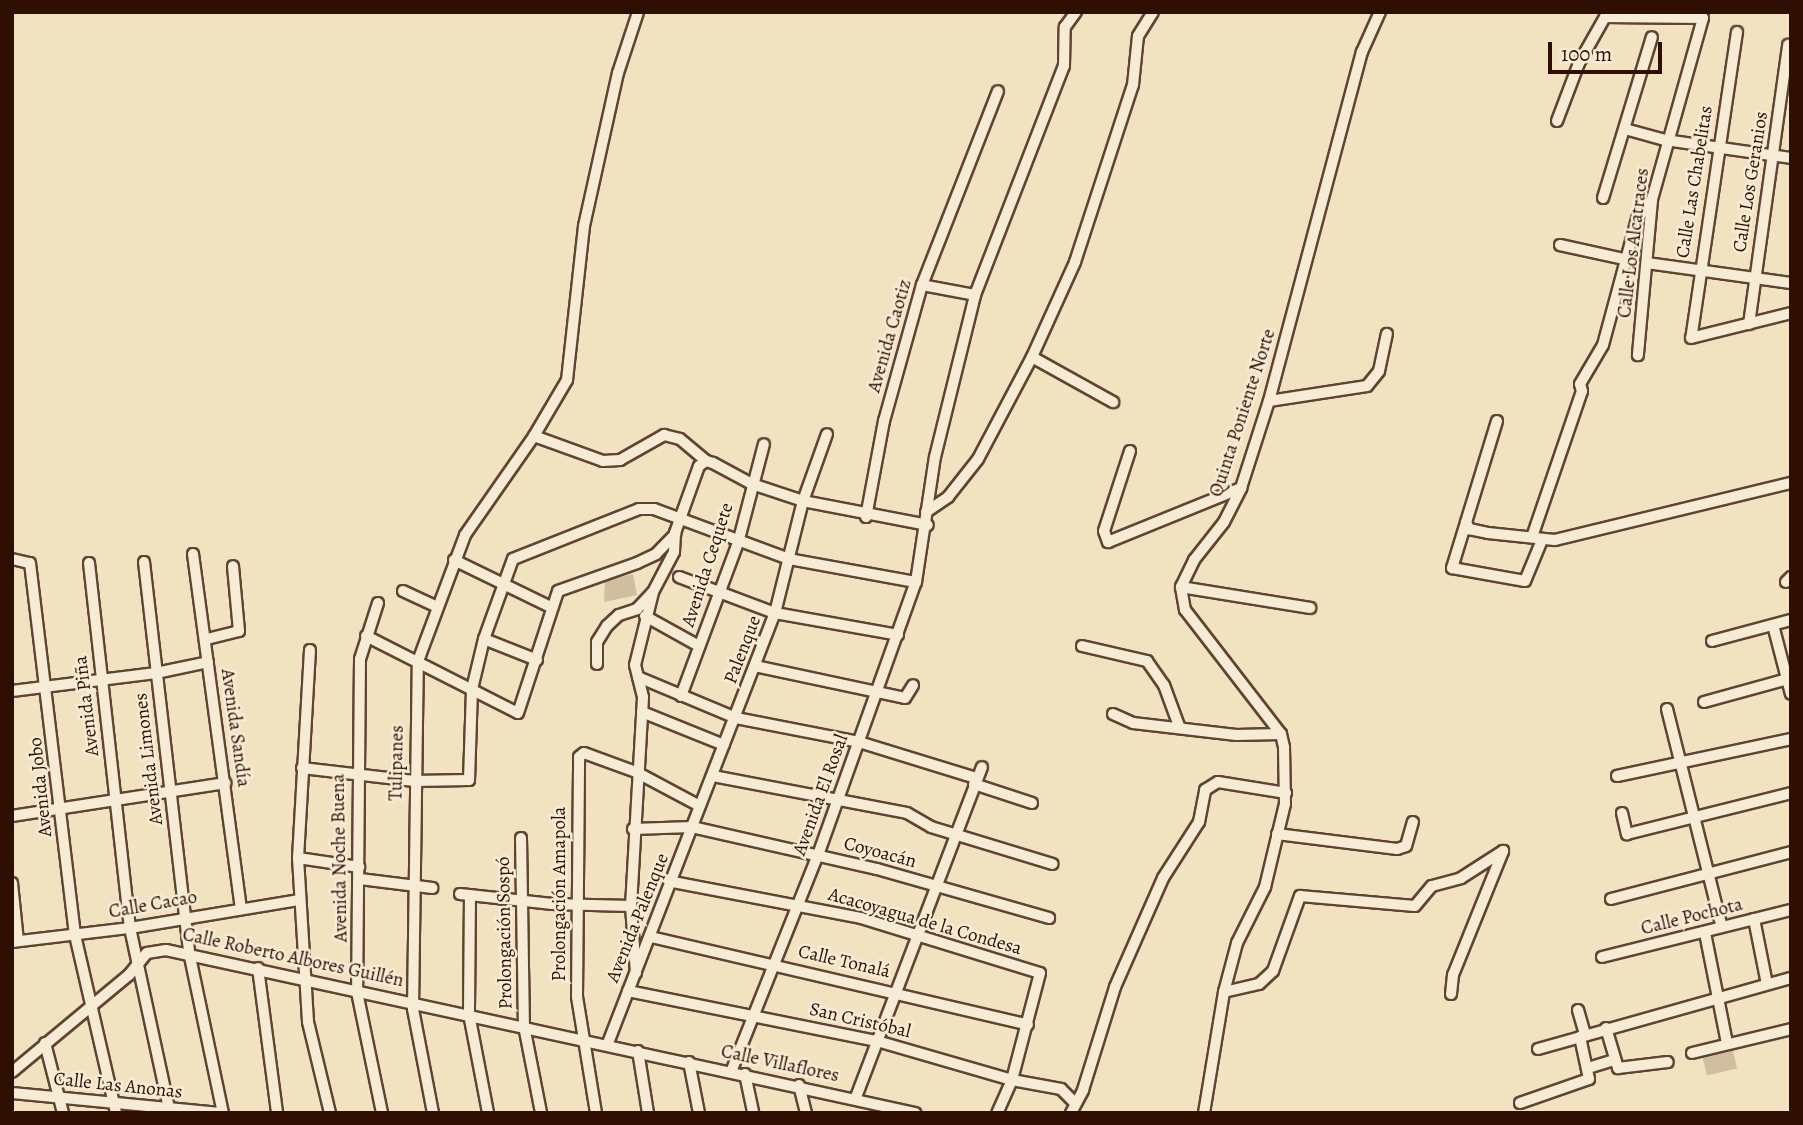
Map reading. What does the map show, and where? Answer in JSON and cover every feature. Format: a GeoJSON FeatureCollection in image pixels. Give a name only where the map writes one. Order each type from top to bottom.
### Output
{"type":"FeatureCollection","features":[{"type":"Feature","properties":{"kind":"street","name":"Tulipanes"},"geometry":{"type":"LineString","coordinates":[[433,1113],[414,1001],[414,781],[418,661],[435,606],[465,535],[534,436],[567,380],[587,213],[618,73],[638,12]]}},
{"type":"Feature","properties":{"kind":"street"},"geometry":{"type":"LineString","coordinates":[[534,436],[603,461],[620,460],[664,435],[680,439],[702,463],[752,484],[803,501],[866,517],[928,525],[926,512],[951,384],[975,295],[1064,66],[1065,27],[1076,12]]}},
{"type":"Feature","properties":{"kind":"street"},"geometry":{"type":"LineString","coordinates":[[926,512],[948,497],[978,459],[1031,357],[1074,262],[1133,85],[1138,36],[1153,12]]}},
{"type":"Feature","properties":{"kind":"street","name":"Quinta Poniente Norte"},"geometry":{"type":"LineString","coordinates":[[1181,587],[1194,560],[1224,522],[1241,488],[1269,401],[1362,52],[1380,12]]}},
{"type":"Feature","properties":{"kind":"street","name":"Calle Los Alcatraces"},"geometry":{"type":"LineString","coordinates":[[1557,121],[1574,74],[1605,17],[1703,18],[1665,140],[1652,200],[1638,355]]}},
{"type":"Feature","properties":{"kind":"street","name":"Calle Las Chabelitas"},"geometry":{"type":"LineString","coordinates":[[1737,32],[1699,270],[1691,338],[1749,324]]}},
{"type":"Feature","properties":{"kind":"street"},"geometry":{"type":"LineString","coordinates":[[1603,198],[1652,37]]}},
{"type":"Feature","properties":{"kind":"street","name":"Calle Los Geranios"},"geometry":{"type":"LineString","coordinates":[[1749,324],[1753,278],[1774,155],[1788,46]]}},
{"type":"Feature","properties":{"kind":"street","name":"Avenida Caotiz"},"geometry":{"type":"LineString","coordinates":[[866,517],[884,421],[922,285],[998,91]]}},
{"type":"Feature","properties":{"kind":"street"},"geometry":{"type":"LineString","coordinates":[[1625,129],[1665,140],[1791,158]]}},
{"type":"Feature","properties":{"kind":"street"},"geometry":{"type":"LineString","coordinates":[[1497,421],[1451,568],[1468,574],[1525,581],[1582,391],[1580,384],[1603,345],[1624,259],[1637,219],[1652,200]]}},
{"type":"Feature","properties":{"kind":"street"},"geometry":{"type":"LineString","coordinates":[[1560,245],[1624,259]]}},
{"type":"Feature","properties":{"kind":"street"},"geometry":{"type":"LineString","coordinates":[[1647,263],[1791,283]]}},
{"type":"Feature","properties":{"kind":"street"},"geometry":{"type":"LineString","coordinates":[[922,285],[975,295]]}},
{"type":"Feature","properties":{"kind":"street"},"geometry":{"type":"LineString","coordinates":[[1749,324],[1791,313]]}},
{"type":"Feature","properties":{"kind":"street"},"geometry":{"type":"LineString","coordinates":[[1269,401],[1354,392],[1367,386],[1379,371],[1387,334]]}},
{"type":"Feature","properties":{"kind":"street"},"geometry":{"type":"LineString","coordinates":[[1031,357],[1113,402]]}},
{"type":"Feature","properties":{"kind":"street","name":"Palenque"},"geometry":{"type":"LineString","coordinates":[[700,806],[775,613],[803,501],[827,434]]}},
{"type":"Feature","properties":{"kind":"street","name":"Avenida Cequete"},"geometry":{"type":"LineString","coordinates":[[681,696],[738,543],[764,444]]}},
{"type":"Feature","properties":{"kind":"street"},"geometry":{"type":"LineString","coordinates":[[1130,451],[1104,531],[1108,542],[1241,488]]}},
{"type":"Feature","properties":{"kind":"street"},"geometry":{"type":"LineString","coordinates":[[597,664],[597,642],[607,626],[619,615],[637,609],[653,592],[674,552],[675,533],[702,463]]}},
{"type":"Feature","properties":{"kind":"street"},"geometry":{"type":"LineString","coordinates":[[1466,522],[1469,529],[1537,538],[1587,534],[1791,483]]}},
{"type":"Feature","properties":{"kind":"street"},"geometry":{"type":"LineString","coordinates":[[302,768],[414,781],[469,780],[472,689],[484,639],[503,585],[518,555],[639,509],[654,509],[738,543],[789,559],[916,582]]}},
{"type":"Feature","properties":{"kind":"street","name":"Avenida El Rosal"},"geometry":{"type":"LineString","coordinates":[[731,1072],[772,963],[818,855],[878,691],[916,582],[928,525]]}},
{"type":"Feature","properties":{"kind":"street"},"geometry":{"type":"LineString","coordinates":[[366,636],[518,713],[537,660],[551,607],[565,586],[637,563],[656,554],[675,533]]}},
{"type":"Feature","properties":{"kind":"street","name":"Avenida Sandía"},"geometry":{"type":"LineString","coordinates":[[192,554],[207,639],[241,907]]}},
{"type":"Feature","properties":{"kind":"street","name":"Avenida Jobo"},"geometry":{"type":"LineString","coordinates":[[12,559],[30,563],[48,686],[75,935],[115,1108]]}},
{"type":"Feature","properties":{"kind":"street"},"geometry":{"type":"LineString","coordinates":[[454,560],[551,607]]}},
{"type":"Feature","properties":{"kind":"street","name":"Avenida Limones"},"geometry":{"type":"LineString","coordinates":[[144,562],[189,952],[222,1113]]}},
{"type":"Feature","properties":{"kind":"street","name":"Avenida Piña"},"geometry":{"type":"LineString","coordinates":[[89,563],[130,928],[169,1111]]}},
{"type":"Feature","properties":{"kind":"street"},"geometry":{"type":"LineString","coordinates":[[207,639],[239,631],[233,566]]}},
{"type":"Feature","properties":{"kind":"street"},"geometry":{"type":"LineString","coordinates":[[679,577],[775,613],[898,635]]}},
{"type":"Feature","properties":{"kind":"street"},"geometry":{"type":"LineString","coordinates":[[1205,1113],[1224,992],[1237,943],[1265,887],[1286,793],[1281,734],[1185,610],[1181,587],[1310,608]]}},
{"type":"Feature","properties":{"kind":"street"},"geometry":{"type":"LineString","coordinates":[[403,591],[435,606]]}},
{"type":"Feature","properties":{"kind":"street"},"geometry":{"type":"LineString","coordinates":[[636,973],[631,906],[636,772],[643,688],[635,665],[653,592]]}},
{"type":"Feature","properties":{"kind":"street","name":"Avenida Noche Buena"},"geometry":{"type":"LineString","coordinates":[[378,603],[360,659],[356,774],[360,879],[357,992],[382,1113]]}},
{"type":"Feature","properties":{"kind":"street"},"geometry":{"type":"LineString","coordinates":[[637,609],[699,646]]}},
{"type":"Feature","properties":{"kind":"street"},"geometry":{"type":"LineString","coordinates":[[1712,641],[1791,620]]}},
{"type":"Feature","properties":{"kind":"street"},"geometry":{"type":"LineString","coordinates":[[1773,625],[1789,678],[1791,694]]}},
{"type":"Feature","properties":{"kind":"street"},"geometry":{"type":"LineString","coordinates":[[484,639],[537,660]]}},
{"type":"Feature","properties":{"kind":"street"},"geometry":{"type":"LineString","coordinates":[[1082,646],[1147,661],[1164,685],[1179,726]]}},
{"type":"Feature","properties":{"kind":"street"},"geometry":{"type":"LineString","coordinates":[[310,650],[298,858],[308,1022],[330,1113]]}},
{"type":"Feature","properties":{"kind":"street"},"geometry":{"type":"LineString","coordinates":[[12,691],[156,673],[208,662]]}},
{"type":"Feature","properties":{"kind":"street"},"geometry":{"type":"LineString","coordinates":[[755,666],[908,698],[913,685]]}},
{"type":"Feature","properties":{"kind":"street"},"geometry":{"type":"LineString","coordinates":[[638,677],[736,718],[859,742],[1032,803]]}},
{"type":"Feature","properties":{"kind":"street"},"geometry":{"type":"LineString","coordinates":[[1704,702],[1789,678]]}},
{"type":"Feature","properties":{"kind":"street"},"geometry":{"type":"LineString","coordinates":[[1667,709],[1684,761],[1682,782],[1721,924]]}},
{"type":"Feature","properties":{"kind":"street"},"geometry":{"type":"LineString","coordinates":[[642,712],[724,746]]}},
{"type":"Feature","properties":{"kind":"street"},"geometry":{"type":"LineString","coordinates":[[1112,714],[1133,723],[1236,734],[1281,734]]}},
{"type":"Feature","properties":{"kind":"street"},"geometry":{"type":"LineString","coordinates":[[1617,776],[1645,774],[1684,761],[1791,739]]}},
{"type":"Feature","properties":{"kind":"street","name":"Prolongación Amapola"},"geometry":{"type":"LineString","coordinates":[[596,1113],[577,997],[579,757],[584,753],[636,772]]}},
{"type":"Feature","properties":{"kind":"street"},"geometry":{"type":"LineString","coordinates":[[856,1097],[982,766]]}},
{"type":"Feature","properties":{"kind":"street"},"geometry":{"type":"LineString","coordinates":[[636,772],[700,806]]}},
{"type":"Feature","properties":{"kind":"street"},"geometry":{"type":"LineString","coordinates":[[713,776],[907,813],[931,827],[1053,864]]}},
{"type":"Feature","properties":{"kind":"street"},"geometry":{"type":"LineString","coordinates":[[12,816],[169,794],[225,783]]}},
{"type":"Feature","properties":{"kind":"street"},"geometry":{"type":"LineString","coordinates":[[1073,1108],[1115,986],[1163,878],[1199,822],[1211,784],[1286,793]]}},
{"type":"Feature","properties":{"kind":"street"},"geometry":{"type":"LineString","coordinates":[[1622,813],[1627,834],[1791,793]]}},
{"type":"Feature","properties":{"kind":"street","name":"Avenida Palenque"},"geometry":{"type":"LineString","coordinates":[[608,1043],[673,882],[700,806]]}},
{"type":"Feature","properties":{"kind":"street"},"geometry":{"type":"LineString","coordinates":[[1277,834],[1397,849],[1406,846],[1413,822]]}},
{"type":"Feature","properties":{"kind":"street","name":"Coyoacán"},"geometry":{"type":"LineString","coordinates":[[633,828],[692,827],[818,855],[1049,918]]}},
{"type":"Feature","properties":{"kind":"street","name":"Prolongación Sospó"},"geometry":{"type":"LineString","coordinates":[[521,838],[524,1026],[541,1113]]}},
{"type":"Feature","properties":{"kind":"street"},"geometry":{"type":"LineString","coordinates":[[1224,992],[1259,984],[1273,971],[1300,896],[1415,906],[1432,886],[1461,878],[1502,849],[1504,853],[1453,975],[1451,994]]}},
{"type":"Feature","properties":{"kind":"street"},"geometry":{"type":"LineString","coordinates":[[1611,899],[1791,852]]}},
{"type":"Feature","properties":{"kind":"street"},"geometry":{"type":"LineString","coordinates":[[298,858],[359,867]]}},
{"type":"Feature","properties":{"kind":"street"},"geometry":{"type":"LineString","coordinates":[[360,879],[432,888]]}},
{"type":"Feature","properties":{"kind":"street","name":"Acacoyagua de la Condesa"},"geometry":{"type":"LineString","coordinates":[[673,882],[861,918],[1042,976],[1028,1025]]}},
{"type":"Feature","properties":{"kind":"street"},"geometry":{"type":"LineString","coordinates":[[12,883],[15,941]]}},
{"type":"Feature","properties":{"kind":"street"},"geometry":{"type":"LineString","coordinates":[[488,1113],[470,1014],[465,895],[631,906]]}},
{"type":"Feature","properties":{"kind":"street","name":"Calle Cacao"},"geometry":{"type":"LineString","coordinates":[[15,941],[130,928],[241,907],[300,900]]}},
{"type":"Feature","properties":{"kind":"street","name":"Calle Pochota"},"geometry":{"type":"LineString","coordinates":[[1602,957],[1705,933],[1721,924],[1791,910]]}},
{"type":"Feature","properties":{"kind":"street"},"geometry":{"type":"LineString","coordinates":[[1755,919],[1767,984]]}},
{"type":"Feature","properties":{"kind":"street"},"geometry":{"type":"LineString","coordinates":[[1705,933],[1727,1044]]}},
{"type":"Feature","properties":{"kind":"street","name":"Calle Tonalá"},"geometry":{"type":"LineString","coordinates":[[651,937],[897,992],[1028,1025]]}},
{"type":"Feature","properties":{"kind":"street","name":"Calle Roberto Albores Guillén"},"geometry":{"type":"LineString","coordinates":[[12,1072],[155,950],[189,952],[304,977],[357,992],[414,1001],[638,1051]]}},
{"type":"Feature","properties":{"kind":"street"},"geometry":{"type":"LineString","coordinates":[[258,968],[277,1113]]}},
{"type":"Feature","properties":{"kind":"street"},"geometry":{"type":"LineString","coordinates":[[1538,1049],[1635,1019],[1720,999],[1791,978]]}},
{"type":"Feature","properties":{"kind":"street","name":"San Cristóbal"},"geometry":{"type":"LineString","coordinates":[[628,991],[877,1041],[1012,1080],[1061,1089],[1073,1108]]}},
{"type":"Feature","properties":{"kind":"street"},"geometry":{"type":"LineString","coordinates":[[1520,1103],[1586,1082],[1588,1068],[1578,1010]]}},
{"type":"Feature","properties":{"kind":"street"},"geometry":{"type":"LineString","coordinates":[[997,1113],[1012,1080],[1028,1025]]}},
{"type":"Feature","properties":{"kind":"street"},"geometry":{"type":"LineString","coordinates":[[1606,1028],[1616,1064]]}},
{"type":"Feature","properties":{"kind":"street"},"geometry":{"type":"LineString","coordinates":[[1692,1053],[1791,1029]]}},
{"type":"Feature","properties":{"kind":"street"},"geometry":{"type":"LineString","coordinates":[[45,1043],[63,1113]]}},
{"type":"Feature","properties":{"kind":"street"},"geometry":{"type":"LineString","coordinates":[[638,1051],[648,1113]]}},
{"type":"Feature","properties":{"kind":"street","name":"Calle Villaflores"},"geometry":{"type":"LineString","coordinates":[[638,1051],[856,1097],[882,1109],[915,1113]]}},
{"type":"Feature","properties":{"kind":"street"},"geometry":{"type":"LineString","coordinates":[[689,1062],[699,1113]]}},
{"type":"Feature","properties":{"kind":"street"},"geometry":{"type":"LineString","coordinates":[[1588,1068],[1668,1062]]}},
{"type":"Feature","properties":{"kind":"street"},"geometry":{"type":"LineString","coordinates":[[745,1074],[753,1113]]}},
{"type":"Feature","properties":{"kind":"street"},"geometry":{"type":"LineString","coordinates":[[799,1085],[806,1113]]}},
{"type":"Feature","properties":{"kind":"street","name":"Calle Las Anonas"},"geometry":{"type":"LineString","coordinates":[[12,1093],[59,1097],[115,1108],[222,1113]]}},
{"type":"Feature","properties":{"kind":"shaded area"},"geometry":{"type":"Polygon","coordinates":[[[633,574],[637,595],[604,602],[605,581],[633,574]]]}},
{"type":"Feature","properties":{"kind":"shaded area"},"geometry":{"type":"Polygon","coordinates":[[[1733,1051],[1737,1069],[1707,1076],[1703,1058],[1733,1051]]]}}]}
